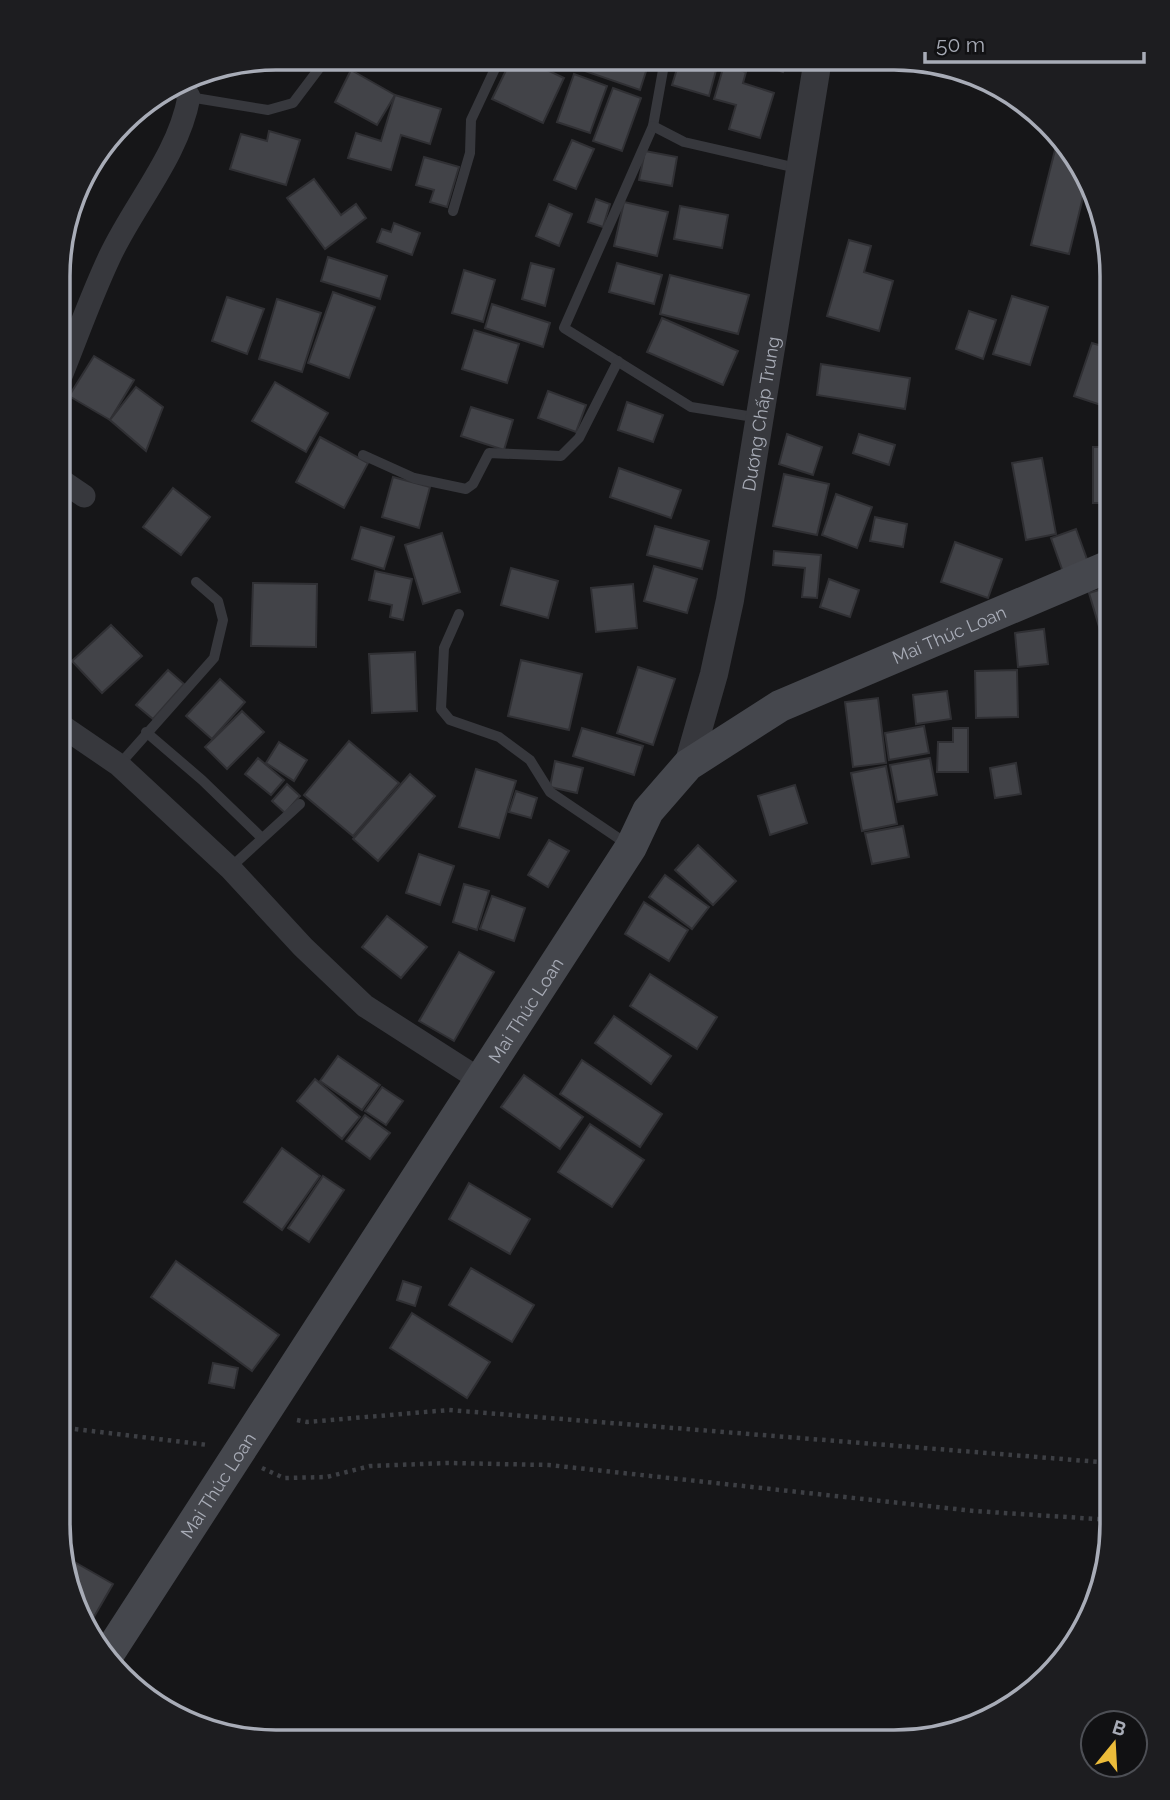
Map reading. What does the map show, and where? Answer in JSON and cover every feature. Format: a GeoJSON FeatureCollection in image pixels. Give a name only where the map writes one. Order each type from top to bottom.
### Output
{"type":"FeatureCollection","features":[{"type":"Feature","properties":{"kind":"main road","name":"Mai Thúc Loan"},"geometry":{"type":"LineString","coordinates":[[112,1648],[482,1082],[631,847],[648,811],[688,765],[780,706],[1100,570]]}},
{"type":"Feature","properties":{"kind":"street","name":"Dương Chấp Trung"},"geometry":{"type":"LineString","coordinates":[[688,765],[722,637],[761,418],[816,70]]}},
{"type":"Feature","properties":{"kind":"street"},"geometry":{"type":"LineString","coordinates":[[70,354],[110,255],[176,142],[185,91]]}},
{"type":"Feature","properties":{"kind":"street"},"geometry":{"type":"LineString","coordinates":[[70,486],[84,496]]}},
{"type":"Feature","properties":{"kind":"street"},"geometry":{"type":"LineString","coordinates":[[70,732],[119,765],[230,868],[303,947],[365,1006],[482,1082]]}},
{"type":"Feature","properties":{"kind":"lane"},"geometry":{"type":"LineString","coordinates":[[187,90],[268,110],[293,103],[318,70]]}},
{"type":"Feature","properties":{"kind":"lane"},"geometry":{"type":"LineString","coordinates":[[453,211],[470,153],[471,120],[494,70]]}},
{"type":"Feature","properties":{"kind":"lane"},"geometry":{"type":"LineString","coordinates":[[663,70],[653,126],[564,328],[691,407],[761,418]]}},
{"type":"Feature","properties":{"kind":"lane"},"geometry":{"type":"LineString","coordinates":[[653,126],[684,142],[801,170]]}},
{"type":"Feature","properties":{"kind":"lane"},"geometry":{"type":"LineString","coordinates":[[363,455],[414,478],[466,489],[472,484],[489,453],[561,456],[579,438],[618,361]]}},
{"type":"Feature","properties":{"kind":"lane"},"geometry":{"type":"LineString","coordinates":[[119,765],[214,658],[223,620],[218,601],[197,582]]}},
{"type":"Feature","properties":{"kind":"lane"},"geometry":{"type":"LineString","coordinates":[[459,614],[444,648],[441,709],[450,720],[499,737],[530,760],[550,792],[631,847]]}},
{"type":"Feature","properties":{"kind":"lane"},"geometry":{"type":"LineString","coordinates":[[146,732],[202,780],[262,838]]}},
{"type":"Feature","properties":{"kind":"lane"},"geometry":{"type":"LineString","coordinates":[[230,868],[300,804]]}},
{"type":"Feature","properties":{"kind":"path"},"geometry":{"type":"LineString","coordinates":[[265,1412],[307,1422],[449,1410],[498,1412],[1100,1463]]}},
{"type":"Feature","properties":{"kind":"path"},"geometry":{"type":"LineString","coordinates":[[70,1428],[242,1449],[263,1469],[284,1478],[327,1477],[370,1466],[448,1463],[549,1465],[974,1511],[1100,1519]]}},
{"type":"Feature","properties":{"kind":"building"},"geometry":{"type":"Polygon","coordinates":[[[351,70],[395,95],[377,125],[335,102],[351,70]]]}},
{"type":"Feature","properties":{"kind":"building"},"geometry":{"type":"Polygon","coordinates":[[[506,70],[547,70],[564,78],[543,123],[492,99],[506,70]]]}},
{"type":"Feature","properties":{"kind":"building"},"geometry":{"type":"Polygon","coordinates":[[[582,70],[646,70],[640,90],[582,70]]]}},
{"type":"Feature","properties":{"kind":"building"},"geometry":{"type":"Polygon","coordinates":[[[677,70],[716,70],[709,96],[672,85],[677,70]]]}},
{"type":"Feature","properties":{"kind":"building"},"geometry":{"type":"Polygon","coordinates":[[[723,70],[746,72],[743,83],[774,93],[760,138],[729,129],[736,105],[714,99],[723,70]]]}},
{"type":"Feature","properties":{"kind":"building"},"geometry":{"type":"Polygon","coordinates":[[[574,74],[607,86],[590,133],[557,122],[574,74]]]}},
{"type":"Feature","properties":{"kind":"building"},"geometry":{"type":"Polygon","coordinates":[[[613,88],[641,98],[622,151],[593,141],[613,88]]]}},
{"type":"Feature","properties":{"kind":"building"},"geometry":{"type":"Polygon","coordinates":[[[395,95],[441,109],[430,144],[401,135],[391,170],[348,158],[356,133],[381,141],[395,95]]]}},
{"type":"Feature","properties":{"kind":"building"},"geometry":{"type":"Polygon","coordinates":[[[269,131],[300,140],[286,185],[230,169],[241,134],[267,141],[269,131]]]}},
{"type":"Feature","properties":{"kind":"building"},"geometry":{"type":"Polygon","coordinates":[[[572,140],[594,149],[576,189],[554,180],[572,140]]]}},
{"type":"Feature","properties":{"kind":"building"},"geometry":{"type":"Polygon","coordinates":[[[1055,149],[1083,196],[1069,254],[1031,245],[1055,149]]]}},
{"type":"Feature","properties":{"kind":"building"},"geometry":{"type":"Polygon","coordinates":[[[645,151],[677,157],[672,186],[639,180],[645,151]]]}},
{"type":"Feature","properties":{"kind":"building"},"geometry":{"type":"Polygon","coordinates":[[[424,157],[459,167],[447,207],[430,202],[434,190],[416,185],[424,157]]]}},
{"type":"Feature","properties":{"kind":"building"},"geometry":{"type":"Polygon","coordinates":[[[314,179],[341,215],[356,204],[366,218],[325,249],[287,198],[314,179]]]}},
{"type":"Feature","properties":{"kind":"building"},"geometry":{"type":"Polygon","coordinates":[[[596,199],[610,204],[603,227],[588,222],[596,199]]]}},
{"type":"Feature","properties":{"kind":"building"},"geometry":{"type":"Polygon","coordinates":[[[624,202],[668,212],[657,256],[614,246],[624,202]]]}},
{"type":"Feature","properties":{"kind":"building"},"geometry":{"type":"Polygon","coordinates":[[[549,204],[572,214],[559,246],[536,236],[549,204]]]}},
{"type":"Feature","properties":{"kind":"building"},"geometry":{"type":"Polygon","coordinates":[[[680,206],[728,215],[722,248],[674,239],[680,206]]]}},
{"type":"Feature","properties":{"kind":"building"},"geometry":{"type":"Polygon","coordinates":[[[394,223],[420,233],[412,255],[377,242],[382,229],[391,232],[394,223]]]}},
{"type":"Feature","properties":{"kind":"building"},"geometry":{"type":"Polygon","coordinates":[[[849,240],[871,246],[864,272],[893,281],[879,331],[827,316],[849,240]]]}},
{"type":"Feature","properties":{"kind":"building"},"geometry":{"type":"Polygon","coordinates":[[[328,257],[387,276],[380,299],[321,281],[328,257]]]}},
{"type":"Feature","properties":{"kind":"building"},"geometry":{"type":"Polygon","coordinates":[[[531,263],[554,269],[545,306],[522,299],[531,263]]]}},
{"type":"Feature","properties":{"kind":"building"},"geometry":{"type":"Polygon","coordinates":[[[617,263],[662,275],[654,304],[609,292],[617,263]]]}},
{"type":"Feature","properties":{"kind":"building"},"geometry":{"type":"Polygon","coordinates":[[[464,270],[495,280],[483,322],[452,313],[464,270]]]}},
{"type":"Feature","properties":{"kind":"building"},"geometry":{"type":"Polygon","coordinates":[[[670,275],[749,295],[738,334],[660,314],[670,275]]]}},
{"type":"Feature","properties":{"kind":"building"},"geometry":{"type":"Polygon","coordinates":[[[333,292],[375,307],[349,378],[308,363],[333,292]]]}},
{"type":"Feature","properties":{"kind":"building"},"geometry":{"type":"Polygon","coordinates":[[[1012,296],[1048,307],[1030,365],[993,354],[1012,296]]]}},
{"type":"Feature","properties":{"kind":"building"},"geometry":{"type":"Polygon","coordinates":[[[227,297],[264,309],[247,354],[212,341],[227,297]]]}},
{"type":"Feature","properties":{"kind":"building"},"geometry":{"type":"Polygon","coordinates":[[[277,299],[321,313],[302,372],[259,359],[277,299]]]}},
{"type":"Feature","properties":{"kind":"building"},"geometry":{"type":"Polygon","coordinates":[[[492,304],[550,323],[543,347],[485,328],[492,304]]]}},
{"type":"Feature","properties":{"kind":"building"},"geometry":{"type":"Polygon","coordinates":[[[969,311],[996,320],[983,359],[956,349],[969,311]]]}},
{"type":"Feature","properties":{"kind":"building"},"geometry":{"type":"Polygon","coordinates":[[[662,318],[738,351],[723,385],[647,352],[662,318]]]}},
{"type":"Feature","properties":{"kind":"building"},"geometry":{"type":"Polygon","coordinates":[[[474,330],[519,344],[507,383],[462,369],[474,330]]]}},
{"type":"Feature","properties":{"kind":"building"},"geometry":{"type":"Polygon","coordinates":[[[1092,343],[1100,345],[1100,405],[1074,396],[1092,343]]]}},
{"type":"Feature","properties":{"kind":"building"},"geometry":{"type":"Polygon","coordinates":[[[94,356],[134,380],[110,420],[70,394],[94,356]]]}},
{"type":"Feature","properties":{"kind":"building"},"geometry":{"type":"Polygon","coordinates":[[[821,364],[910,378],[905,409],[817,395],[821,364]]]}},
{"type":"Feature","properties":{"kind":"building"},"geometry":{"type":"Polygon","coordinates":[[[275,382],[328,413],[306,452],[252,421],[275,382]]]}},
{"type":"Feature","properties":{"kind":"building"},"geometry":{"type":"Polygon","coordinates":[[[136,387],[163,407],[146,451],[110,420],[136,387]]]}},
{"type":"Feature","properties":{"kind":"building"},"geometry":{"type":"Polygon","coordinates":[[[548,391],[586,405],[576,432],[538,418],[548,391]]]}},
{"type":"Feature","properties":{"kind":"building"},"geometry":{"type":"Polygon","coordinates":[[[627,402],[663,415],[653,442],[618,430],[627,402]]]}},
{"type":"Feature","properties":{"kind":"building"},"geometry":{"type":"Polygon","coordinates":[[[471,407],[513,420],[504,450],[461,436],[471,407]]]}},
{"type":"Feature","properties":{"kind":"building"},"geometry":{"type":"Polygon","coordinates":[[[787,434],[822,447],[813,475],[779,464],[787,434]]]}},
{"type":"Feature","properties":{"kind":"building"},"geometry":{"type":"Polygon","coordinates":[[[859,434],[895,445],[889,465],[853,453],[859,434]]]}},
{"type":"Feature","properties":{"kind":"building"},"geometry":{"type":"Polygon","coordinates":[[[320,437],[368,463],[344,508],[296,482],[320,437]]]}},
{"type":"Feature","properties":{"kind":"building"},"geometry":{"type":"Polygon","coordinates":[[[1093,447],[1100,447],[1100,503],[1093,503],[1093,447]]]}},
{"type":"Feature","properties":{"kind":"building"},"geometry":{"type":"Polygon","coordinates":[[[1042,458],[1056,534],[1026,540],[1012,463],[1042,458]]]}},
{"type":"Feature","properties":{"kind":"building"},"geometry":{"type":"Polygon","coordinates":[[[619,468],[681,490],[671,518],[610,497],[619,468]]]}},
{"type":"Feature","properties":{"kind":"building"},"geometry":{"type":"Polygon","coordinates":[[[784,474],[829,484],[817,535],[773,526],[784,474]]]}},
{"type":"Feature","properties":{"kind":"building"},"geometry":{"type":"Polygon","coordinates":[[[393,477],[430,487],[419,528],[382,517],[393,477]]]}},
{"type":"Feature","properties":{"kind":"building"},"geometry":{"type":"Polygon","coordinates":[[[173,488],[210,517],[181,555],[143,527],[173,488]]]}},
{"type":"Feature","properties":{"kind":"building"},"geometry":{"type":"Polygon","coordinates":[[[836,494],[872,507],[857,548],[822,535],[836,494]]]}},
{"type":"Feature","properties":{"kind":"building"},"geometry":{"type":"Polygon","coordinates":[[[875,517],[907,524],[903,547],[870,541],[875,517]]]}},
{"type":"Feature","properties":{"kind":"building"},"geometry":{"type":"Polygon","coordinates":[[[655,526],[709,541],[702,569],[647,555],[655,526]]]}},
{"type":"Feature","properties":{"kind":"building"},"geometry":{"type":"Polygon","coordinates":[[[361,527],[394,537],[384,569],[352,559],[361,527]]]}},
{"type":"Feature","properties":{"kind":"building"},"geometry":{"type":"Polygon","coordinates":[[[1076,529],[1088,562],[1063,572],[1051,538],[1076,529]]]}},
{"type":"Feature","properties":{"kind":"building"},"geometry":{"type":"Polygon","coordinates":[[[442,533],[460,592],[423,604],[405,545],[442,533]]]}},
{"type":"Feature","properties":{"kind":"building"},"geometry":{"type":"Polygon","coordinates":[[[955,542],[1002,559],[988,598],[941,582],[955,542]]]}},
{"type":"Feature","properties":{"kind":"building"},"geometry":{"type":"Polygon","coordinates":[[[774,551],[821,555],[817,598],[802,597],[805,568],[773,565],[774,551]]]}},
{"type":"Feature","properties":{"kind":"building"},"geometry":{"type":"Polygon","coordinates":[[[654,566],[697,579],[687,613],[644,601],[654,566]]]}},
{"type":"Feature","properties":{"kind":"building"},"geometry":{"type":"Polygon","coordinates":[[[511,568],[558,581],[548,618],[501,605],[511,568]]]}},
{"type":"Feature","properties":{"kind":"building"},"geometry":{"type":"Polygon","coordinates":[[[375,571],[412,579],[403,620],[390,617],[392,605],[369,600],[375,571]]]}},
{"type":"Feature","properties":{"kind":"building"},"geometry":{"type":"Polygon","coordinates":[[[829,579],[859,590],[850,617],[820,607],[829,579]]]}},
{"type":"Feature","properties":{"kind":"building"},"geometry":{"type":"Polygon","coordinates":[[[253,583],[317,584],[316,647],[251,646],[253,583]]]}},
{"type":"Feature","properties":{"kind":"building"},"geometry":{"type":"Polygon","coordinates":[[[633,584],[637,628],[596,632],[591,588],[633,584]]]}},
{"type":"Feature","properties":{"kind":"building"},"geometry":{"type":"Polygon","coordinates":[[[1100,590],[1100,630],[1089,593],[1100,590]]]}},
{"type":"Feature","properties":{"kind":"building"},"geometry":{"type":"Polygon","coordinates":[[[111,625],[142,656],[102,693],[72,661],[111,625]]]}},
{"type":"Feature","properties":{"kind":"building"},"geometry":{"type":"Polygon","coordinates":[[[1044,629],[1048,664],[1018,667],[1015,633],[1044,629]]]}},
{"type":"Feature","properties":{"kind":"building"},"geometry":{"type":"Polygon","coordinates":[[[415,652],[417,711],[372,713],[369,654],[415,652]]]}},
{"type":"Feature","properties":{"kind":"building"},"geometry":{"type":"Polygon","coordinates":[[[521,660],[582,674],[569,730],[508,716],[521,660]]]}},
{"type":"Feature","properties":{"kind":"building"},"geometry":{"type":"Polygon","coordinates":[[[638,667],[675,679],[653,745],[617,733],[638,667]]]}},
{"type":"Feature","properties":{"kind":"building"},"geometry":{"type":"Polygon","coordinates":[[[168,670],[184,684],[153,719],[136,705],[168,670]]]}},
{"type":"Feature","properties":{"kind":"building"},"geometry":{"type":"Polygon","coordinates":[[[1017,670],[1018,717],[976,718],[975,671],[1017,670]]]}},
{"type":"Feature","properties":{"kind":"building"},"geometry":{"type":"Polygon","coordinates":[[[220,679],[245,702],[212,739],[186,716],[220,679]]]}},
{"type":"Feature","properties":{"kind":"building"},"geometry":{"type":"Polygon","coordinates":[[[947,691],[951,719],[916,724],[913,695],[947,691]]]}},
{"type":"Feature","properties":{"kind":"building"},"geometry":{"type":"Polygon","coordinates":[[[878,698],[886,763],[853,767],[845,702],[878,698]]]}},
{"type":"Feature","properties":{"kind":"building"},"geometry":{"type":"Polygon","coordinates":[[[242,711],[264,732],[227,769],[205,747],[242,711]]]}},
{"type":"Feature","properties":{"kind":"building"},"geometry":{"type":"Polygon","coordinates":[[[924,726],[929,753],[889,760],[885,733],[924,726]]]}},
{"type":"Feature","properties":{"kind":"building"},"geometry":{"type":"Polygon","coordinates":[[[582,728],[643,746],[634,775],[573,756],[582,728]]]}},
{"type":"Feature","properties":{"kind":"building"},"geometry":{"type":"Polygon","coordinates":[[[953,728],[968,728],[968,772],[937,772],[938,742],[953,742],[953,728]]]}},
{"type":"Feature","properties":{"kind":"building"},"geometry":{"type":"Polygon","coordinates":[[[349,741],[399,783],[353,836],[304,795],[349,741]]]}},
{"type":"Feature","properties":{"kind":"building"},"geometry":{"type":"Polygon","coordinates":[[[279,742],[307,760],[294,781],[266,763],[279,742]]]}},
{"type":"Feature","properties":{"kind":"building"},"geometry":{"type":"Polygon","coordinates":[[[258,758],[284,780],[271,795],[245,774],[258,758]]]}},
{"type":"Feature","properties":{"kind":"building"},"geometry":{"type":"Polygon","coordinates":[[[930,758],[937,795],[897,802],[890,765],[930,758]]]}},
{"type":"Feature","properties":{"kind":"building"},"geometry":{"type":"Polygon","coordinates":[[[555,761],[583,768],[577,793],[550,787],[555,761]]]}},
{"type":"Feature","properties":{"kind":"building"},"geometry":{"type":"Polygon","coordinates":[[[1016,763],[1021,794],[995,798],[990,768],[1016,763]]]}},
{"type":"Feature","properties":{"kind":"building"},"geometry":{"type":"Polygon","coordinates":[[[886,766],[897,824],[862,831],[851,773],[886,766]]]}},
{"type":"Feature","properties":{"kind":"building"},"geometry":{"type":"Polygon","coordinates":[[[476,769],[516,781],[499,838],[459,827],[476,769]]]}},
{"type":"Feature","properties":{"kind":"building"},"geometry":{"type":"Polygon","coordinates":[[[410,774],[435,796],[378,861],[353,839],[410,774]]]}},
{"type":"Feature","properties":{"kind":"building"},"geometry":{"type":"Polygon","coordinates":[[[287,784],[300,796],[285,813],[272,801],[287,784]]]}},
{"type":"Feature","properties":{"kind":"building"},"geometry":{"type":"Polygon","coordinates":[[[795,785],[807,823],[770,835],[758,796],[795,785]]]}},
{"type":"Feature","properties":{"kind":"building"},"geometry":{"type":"Polygon","coordinates":[[[516,791],[537,798],[531,818],[509,812],[516,791]]]}},
{"type":"Feature","properties":{"kind":"building"},"geometry":{"type":"Polygon","coordinates":[[[903,826],[909,857],[872,864],[865,833],[903,826]]]}},
{"type":"Feature","properties":{"kind":"building"},"geometry":{"type":"Polygon","coordinates":[[[549,840],[569,851],[548,887],[528,875],[549,840]]]}},
{"type":"Feature","properties":{"kind":"building"},"geometry":{"type":"Polygon","coordinates":[[[698,845],[736,881],[713,905],[675,870],[698,845]]]}},
{"type":"Feature","properties":{"kind":"building"},"geometry":{"type":"Polygon","coordinates":[[[419,854],[454,866],[440,905],[406,893],[419,854]]]}},
{"type":"Feature","properties":{"kind":"building"},"geometry":{"type":"Polygon","coordinates":[[[665,875],[709,907],[692,929],[649,897],[665,875]]]}},
{"type":"Feature","properties":{"kind":"building"},"geometry":{"type":"Polygon","coordinates":[[[464,884],[489,891],[477,930],[453,922],[464,884]]]}},
{"type":"Feature","properties":{"kind":"building"},"geometry":{"type":"Polygon","coordinates":[[[492,896],[525,908],[514,941],[480,929],[492,896]]]}},
{"type":"Feature","properties":{"kind":"building"},"geometry":{"type":"Polygon","coordinates":[[[644,902],[688,930],[669,961],[625,934],[644,902]]]}},
{"type":"Feature","properties":{"kind":"building"},"geometry":{"type":"Polygon","coordinates":[[[387,916],[427,947],[401,978],[362,947],[387,916]]]}},
{"type":"Feature","properties":{"kind":"building"},"geometry":{"type":"Polygon","coordinates":[[[459,952],[494,972],[454,1041],[419,1021],[459,952]]]}},
{"type":"Feature","properties":{"kind":"building"},"geometry":{"type":"Polygon","coordinates":[[[650,974],[717,1017],[697,1049],[630,1006],[650,974]]]}},
{"type":"Feature","properties":{"kind":"building"},"geometry":{"type":"Polygon","coordinates":[[[614,1016],[671,1056],[651,1084],[595,1043],[614,1016]]]}},
{"type":"Feature","properties":{"kind":"building"},"geometry":{"type":"Polygon","coordinates":[[[338,1056],[380,1085],[362,1110],[320,1081],[338,1056]]]}},
{"type":"Feature","properties":{"kind":"building"},"geometry":{"type":"Polygon","coordinates":[[[582,1060],[662,1114],[640,1147],[560,1094],[582,1060]]]}},
{"type":"Feature","properties":{"kind":"building"},"geometry":{"type":"Polygon","coordinates":[[[524,1075],[583,1117],[560,1149],[501,1107],[524,1075]]]}},
{"type":"Feature","properties":{"kind":"building"},"geometry":{"type":"Polygon","coordinates":[[[315,1079],[360,1117],[342,1139],[297,1101],[315,1079]]]}},
{"type":"Feature","properties":{"kind":"building"},"geometry":{"type":"Polygon","coordinates":[[[382,1087],[403,1101],[386,1125],[365,1111],[382,1087]]]}},
{"type":"Feature","properties":{"kind":"building"},"geometry":{"type":"Polygon","coordinates":[[[365,1115],[390,1133],[370,1159],[346,1141],[365,1115]]]}},
{"type":"Feature","properties":{"kind":"building"},"geometry":{"type":"Polygon","coordinates":[[[590,1124],[644,1160],[612,1207],[558,1172],[590,1124]]]}},
{"type":"Feature","properties":{"kind":"building"},"geometry":{"type":"Polygon","coordinates":[[[282,1148],[320,1176],[282,1230],[244,1202],[282,1148]]]}},
{"type":"Feature","properties":{"kind":"building"},"geometry":{"type":"Polygon","coordinates":[[[323,1176],[344,1190],[309,1242],[288,1228],[323,1176]]]}},
{"type":"Feature","properties":{"kind":"building"},"geometry":{"type":"Polygon","coordinates":[[[469,1183],[530,1219],[510,1254],[449,1219],[469,1183]]]}},
{"type":"Feature","properties":{"kind":"building"},"geometry":{"type":"Polygon","coordinates":[[[176,1261],[279,1335],[252,1371],[151,1297],[176,1261]]]}},
{"type":"Feature","properties":{"kind":"building"},"geometry":{"type":"Polygon","coordinates":[[[471,1268],[534,1305],[512,1342],[449,1305],[471,1268]]]}},
{"type":"Feature","properties":{"kind":"building"},"geometry":{"type":"Polygon","coordinates":[[[403,1281],[421,1287],[415,1306],[397,1300],[403,1281]]]}},
{"type":"Feature","properties":{"kind":"building"},"geometry":{"type":"Polygon","coordinates":[[[412,1313],[490,1362],[467,1398],[390,1348],[412,1313]]]}},
{"type":"Feature","properties":{"kind":"building"},"geometry":{"type":"Polygon","coordinates":[[[213,1363],[238,1368],[234,1388],[209,1383],[213,1363]]]}},
{"type":"Feature","properties":{"kind":"building"},"geometry":{"type":"Polygon","coordinates":[[[74,1562],[113,1584],[93,1618],[81,1590],[74,1562]]]}}]}
